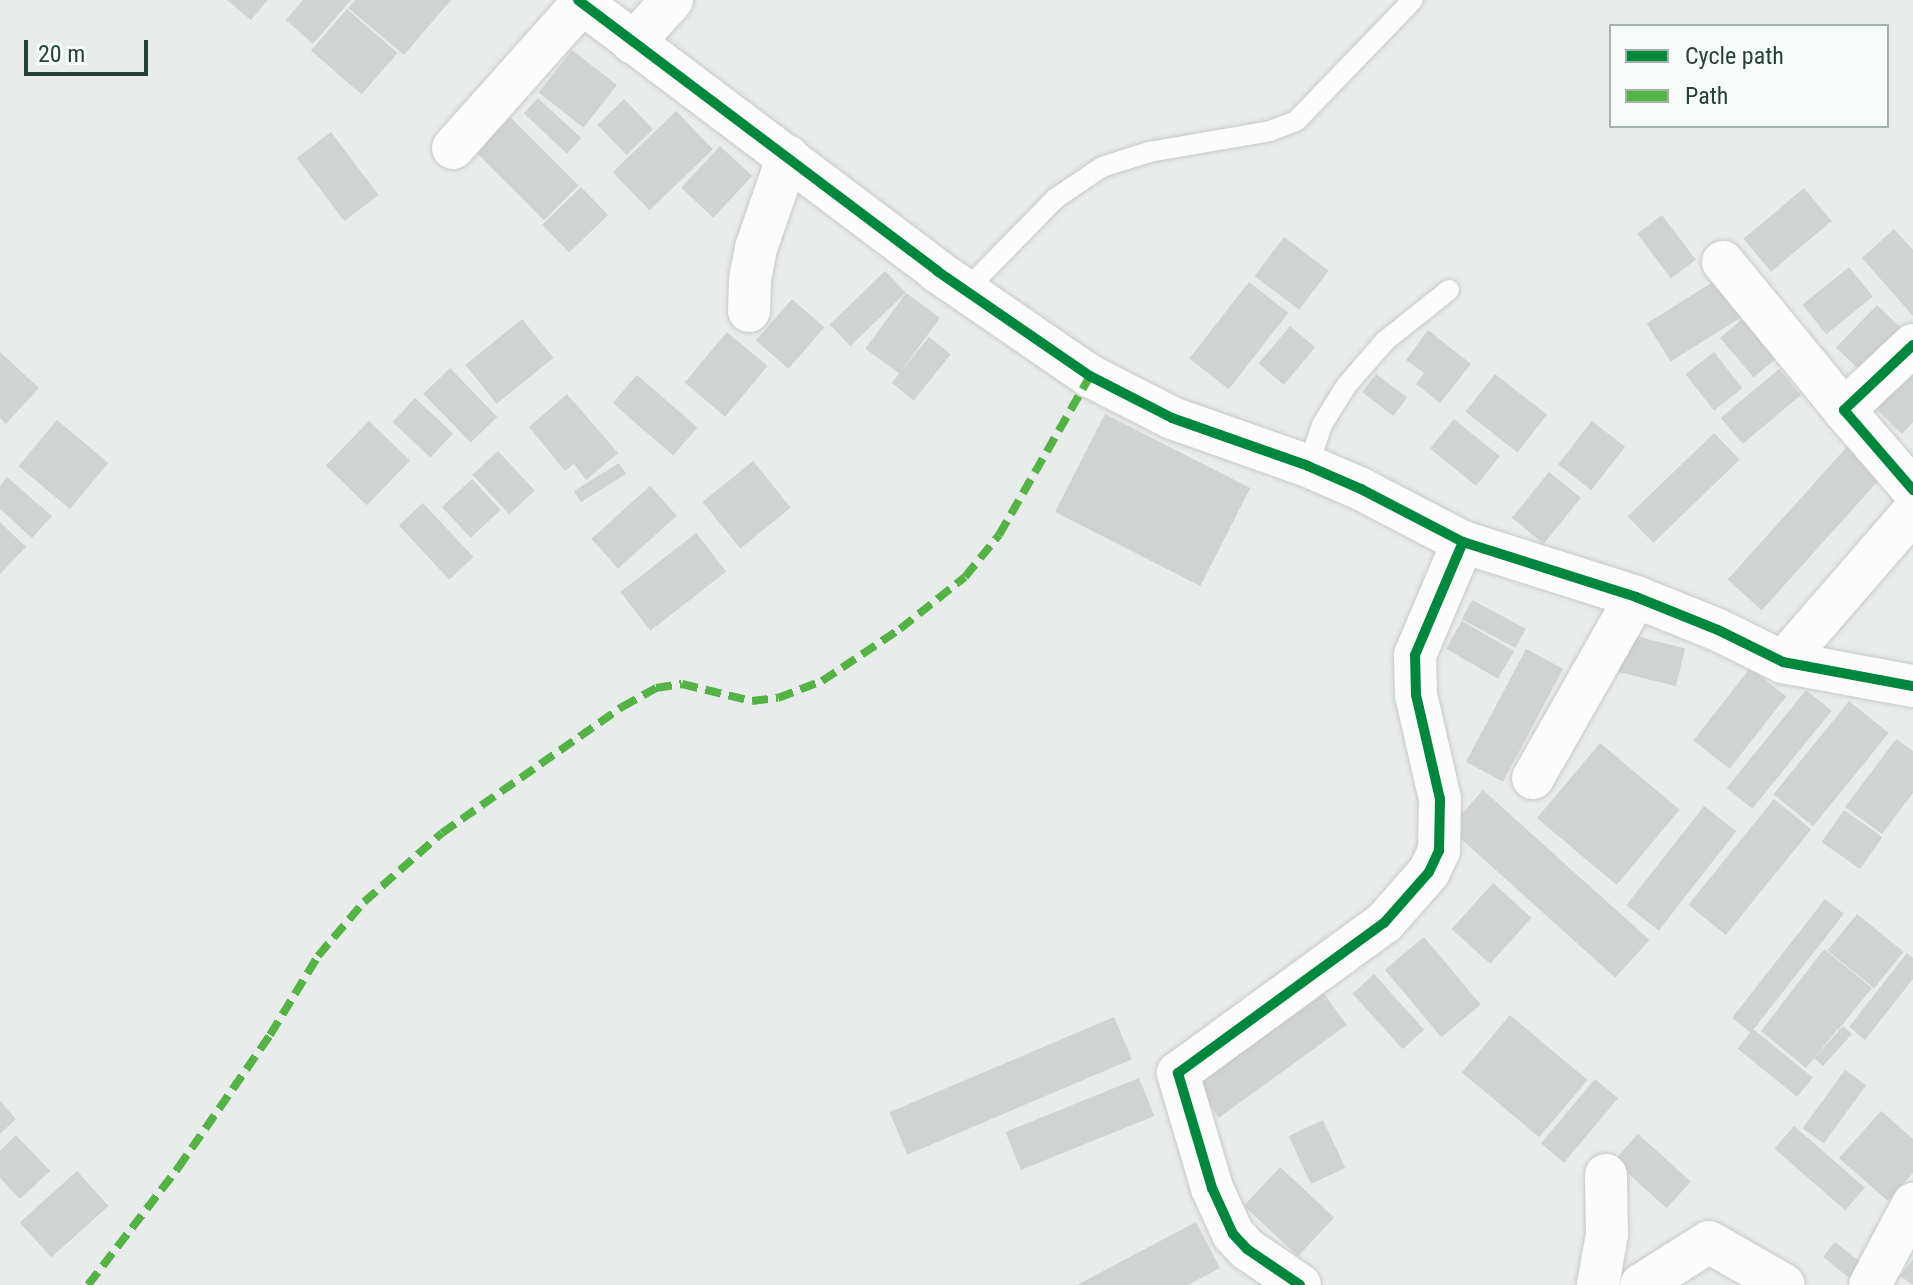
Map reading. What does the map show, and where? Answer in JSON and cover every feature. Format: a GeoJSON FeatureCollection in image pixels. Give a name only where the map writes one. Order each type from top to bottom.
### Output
{"type":"FeatureCollection","features":[{"type":"Feature","properties":{"kind":"street"},"geometry":{"type":"LineString","coordinates":[[633,43],[672,0]]}},
{"type":"Feature","properties":{"kind":"street"},"geometry":{"type":"LineString","coordinates":[[453,148],[580,2],[965,291],[1090,376],[1172,418],[1308,466],[1463,542],[1636,597],[1718,630],[1783,662],[1913,686]]}},
{"type":"Feature","properties":{"kind":"street"},"geometry":{"type":"LineString","coordinates":[[749,311],[750,279],[756,248],[788,156]]}},
{"type":"Feature","properties":{"kind":"street"},"geometry":{"type":"LineString","coordinates":[[1723,262],[1913,490]]}},
{"type":"Feature","properties":{"kind":"street"},"geometry":{"type":"LineString","coordinates":[[1844,410],[1913,345]]}},
{"type":"Feature","properties":{"kind":"street"},"geometry":{"type":"LineString","coordinates":[[1783,662],[1913,512]]}},
{"type":"Feature","properties":{"kind":"street"},"geometry":{"type":"LineString","coordinates":[[1300,1285],[1247,1249],[1222,1214],[1178,1073],[1384,923],[1429,872],[1439,851],[1440,799],[1416,695],[1415,655],[1463,542]]}},
{"type":"Feature","properties":{"kind":"street"},"geometry":{"type":"LineString","coordinates":[[1533,778],[1636,597]]}},
{"type":"Feature","properties":{"kind":"street"},"geometry":{"type":"LineString","coordinates":[[1598,1285],[1607,1234],[1606,1175]]}},
{"type":"Feature","properties":{"kind":"street"},"geometry":{"type":"LineString","coordinates":[[1870,1285],[1913,1204]]}},
{"type":"Feature","properties":{"kind":"street"},"geometry":{"type":"LineString","coordinates":[[1641,1285],[1709,1242],[1784,1285]]}},
{"type":"Feature","properties":{"kind":"lane"},"geometry":{"type":"LineString","coordinates":[[965,291],[1056,198],[1102,167],[1149,152],[1270,131],[1296,121],[1413,0]]}},
{"type":"Feature","properties":{"kind":"lane"},"geometry":{"type":"LineString","coordinates":[[1308,466],[1322,425],[1346,386],[1385,341],[1449,290]]}},
{"type":"Feature","properties":{"kind":"building"},"geometry":{"type":"Polygon","coordinates":[[[227,0],[268,0],[251,20],[227,0]]]}},
{"type":"Feature","properties":{"kind":"building"},"geometry":{"type":"Polygon","coordinates":[[[303,0],[351,0],[313,44],[286,20],[303,0]]]}},
{"type":"Feature","properties":{"kind":"building"},"geometry":{"type":"Polygon","coordinates":[[[355,0],[451,0],[404,55],[348,8],[355,0]]]}},
{"type":"Feature","properties":{"kind":"building"},"geometry":{"type":"Polygon","coordinates":[[[347,9],[398,53],[361,94],[311,51],[347,9]]]}},
{"type":"Feature","properties":{"kind":"building"},"geometry":{"type":"Polygon","coordinates":[[[572,50],[617,85],[584,128],[539,93],[572,50]]]}},
{"type":"Feature","properties":{"kind":"building"},"geometry":{"type":"Polygon","coordinates":[[[538,98],[581,138],[567,154],[524,113],[538,98]]]}},
{"type":"Feature","properties":{"kind":"building"},"geometry":{"type":"Polygon","coordinates":[[[624,99],[653,129],[627,155],[597,125],[624,99]]]}},
{"type":"Feature","properties":{"kind":"building"},"geometry":{"type":"Polygon","coordinates":[[[676,111],[713,149],[650,210],[613,172],[676,111]]]}},
{"type":"Feature","properties":{"kind":"building"},"geometry":{"type":"Polygon","coordinates":[[[510,117],[579,186],[544,220],[475,152],[510,117]]]}},
{"type":"Feature","properties":{"kind":"building"},"geometry":{"type":"Polygon","coordinates":[[[331,132],[379,195],[344,221],[297,158],[331,132]]]}},
{"type":"Feature","properties":{"kind":"building"},"geometry":{"type":"Polygon","coordinates":[[[720,146],[752,176],[713,218],[681,188],[720,146]]]}},
{"type":"Feature","properties":{"kind":"building"},"geometry":{"type":"Polygon","coordinates":[[[581,187],[608,215],[569,253],[542,225],[581,187]]]}},
{"type":"Feature","properties":{"kind":"building"},"geometry":{"type":"Polygon","coordinates":[[[1804,188],[1832,221],[1771,272],[1743,239],[1804,188]]]}},
{"type":"Feature","properties":{"kind":"building"},"geometry":{"type":"Polygon","coordinates":[[[1662,215],[1696,260],[1671,278],[1637,234],[1662,215]]]}},
{"type":"Feature","properties":{"kind":"building"},"geometry":{"type":"Polygon","coordinates":[[[1894,229],[1913,250],[1913,316],[1862,258],[1894,229]]]}},
{"type":"Feature","properties":{"kind":"building"},"geometry":{"type":"Polygon","coordinates":[[[1284,237],[1329,271],[1299,310],[1255,276],[1284,237]]]}},
{"type":"Feature","properties":{"kind":"building"},"geometry":{"type":"Polygon","coordinates":[[[1849,267],[1873,297],[1826,334],[1802,305],[1849,267]]]}},
{"type":"Feature","properties":{"kind":"building"},"geometry":{"type":"Polygon","coordinates":[[[885,271],[906,293],[850,346],[830,324],[885,271]]]}},
{"type":"Feature","properties":{"kind":"building"},"geometry":{"type":"Polygon","coordinates":[[[1729,272],[1753,310],[1671,362],[1647,323],[1729,272]]]}},
{"type":"Feature","properties":{"kind":"building"},"geometry":{"type":"Polygon","coordinates":[[[1249,282],[1288,313],[1229,389],[1189,358],[1249,282]]]}},
{"type":"Feature","properties":{"kind":"building"},"geometry":{"type":"Polygon","coordinates":[[[906,293],[940,318],[899,374],[865,349],[906,293]]]}},
{"type":"Feature","properties":{"kind":"building"},"geometry":{"type":"Polygon","coordinates":[[[792,299],[824,327],[788,369],[756,341],[792,299]]]}},
{"type":"Feature","properties":{"kind":"building"},"geometry":{"type":"Polygon","coordinates":[[[1877,305],[1902,329],[1861,372],[1836,347],[1877,305]]]}},
{"type":"Feature","properties":{"kind":"building"},"geometry":{"type":"Polygon","coordinates":[[[1753,310],[1786,350],[1753,377],[1720,338],[1753,310]]]}},
{"type":"Feature","properties":{"kind":"building"},"geometry":{"type":"Polygon","coordinates":[[[522,319],[553,358],[497,404],[465,365],[522,319]]]}},
{"type":"Feature","properties":{"kind":"building"},"geometry":{"type":"Polygon","coordinates":[[[1290,326],[1315,347],[1284,385],[1259,364],[1290,326]]]}},
{"type":"Feature","properties":{"kind":"building"},"geometry":{"type":"Polygon","coordinates":[[[1428,330],[1471,364],[1440,403],[1416,384],[1424,373],[1406,360],[1428,330]]]}},
{"type":"Feature","properties":{"kind":"building"},"geometry":{"type":"Polygon","coordinates":[[[727,332],[768,366],[725,417],[685,383],[727,332]]]}},
{"type":"Feature","properties":{"kind":"building"},"geometry":{"type":"Polygon","coordinates":[[[929,337],[951,355],[914,400],[892,383],[929,337]]]}},
{"type":"Feature","properties":{"kind":"building"},"geometry":{"type":"Polygon","coordinates":[[[0,352],[39,388],[6,424],[0,418],[0,352]]]}},
{"type":"Feature","properties":{"kind":"building"},"geometry":{"type":"Polygon","coordinates":[[[1714,352],[1742,388],[1714,410],[1686,374],[1714,352]]]}},
{"type":"Feature","properties":{"kind":"building"},"geometry":{"type":"Polygon","coordinates":[[[1913,356],[1913,422],[1902,434],[1869,402],[1913,356]]]}},
{"type":"Feature","properties":{"kind":"building"},"geometry":{"type":"Polygon","coordinates":[[[450,368],[497,417],[471,443],[423,394],[450,368]]]}},
{"type":"Feature","properties":{"kind":"building"},"geometry":{"type":"Polygon","coordinates":[[[1779,369],[1801,395],[1743,444],[1721,418],[1779,369]]]}},
{"type":"Feature","properties":{"kind":"building"},"geometry":{"type":"Polygon","coordinates":[[[1376,374],[1407,397],[1393,416],[1362,392],[1376,374]]]}},
{"type":"Feature","properties":{"kind":"building"},"geometry":{"type":"Polygon","coordinates":[[[1495,374],[1547,415],[1517,452],[1465,412],[1495,374]]]}},
{"type":"Feature","properties":{"kind":"building"},"geometry":{"type":"Polygon","coordinates":[[[637,375],[697,427],[673,455],[613,403],[637,375]]]}},
{"type":"Feature","properties":{"kind":"building"},"geometry":{"type":"Polygon","coordinates":[[[567,394],[618,453],[586,480],[574,464],[565,471],[529,427],[567,394]]]}},
{"type":"Feature","properties":{"kind":"building"},"geometry":{"type":"Polygon","coordinates":[[[415,398],[453,433],[431,458],[392,422],[415,398]]]}},
{"type":"Feature","properties":{"kind":"building"},"geometry":{"type":"Polygon","coordinates":[[[1105,414],[1250,488],[1200,586],[1055,512],[1105,414]]]}},
{"type":"Feature","properties":{"kind":"building"},"geometry":{"type":"Polygon","coordinates":[[[1454,419],[1500,456],[1476,486],[1430,449],[1454,419]]]}},
{"type":"Feature","properties":{"kind":"building"},"geometry":{"type":"Polygon","coordinates":[[[57,420],[108,463],[70,509],[18,466],[57,420]]]}},
{"type":"Feature","properties":{"kind":"building"},"geometry":{"type":"Polygon","coordinates":[[[369,421],[410,461],[367,505],[326,466],[369,421]]]}},
{"type":"Feature","properties":{"kind":"building"},"geometry":{"type":"Polygon","coordinates":[[[1592,421],[1625,447],[1591,490],[1558,464],[1592,421]]]}},
{"type":"Feature","properties":{"kind":"building"},"geometry":{"type":"Polygon","coordinates":[[[1714,433],[1740,460],[1653,543],[1628,516],[1714,433]]]}},
{"type":"Feature","properties":{"kind":"building"},"geometry":{"type":"Polygon","coordinates":[[[1854,439],[1888,470],[1762,610],[1728,579],[1854,439]]]}},
{"type":"Feature","properties":{"kind":"building"},"geometry":{"type":"Polygon","coordinates":[[[498,451],[535,490],[509,514],[472,475],[498,451]]]}},
{"type":"Feature","properties":{"kind":"building"},"geometry":{"type":"Polygon","coordinates":[[[753,461],[791,508],[740,549],[702,502],[753,461]]]}},
{"type":"Feature","properties":{"kind":"building"},"geometry":{"type":"Polygon","coordinates":[[[619,463],[626,474],[581,502],[574,491],[619,463]]]}},
{"type":"Feature","properties":{"kind":"building"},"geometry":{"type":"Polygon","coordinates":[[[1549,472],[1581,498],[1544,544],[1512,518],[1549,472]]]}},
{"type":"Feature","properties":{"kind":"building"},"geometry":{"type":"Polygon","coordinates":[[[7,477],[52,516],[32,538],[0,509],[0,486],[7,477]]]}},
{"type":"Feature","properties":{"kind":"building"},"geometry":{"type":"Polygon","coordinates":[[[472,479],[501,510],[471,538],[442,507],[472,479]]]}},
{"type":"Feature","properties":{"kind":"building"},"geometry":{"type":"Polygon","coordinates":[[[650,486],[677,516],[618,569],[591,539],[650,486]]]}},
{"type":"Feature","properties":{"kind":"building"},"geometry":{"type":"Polygon","coordinates":[[[423,503],[473,557],[449,580],[399,526],[423,503]]]}},
{"type":"Feature","properties":{"kind":"building"},"geometry":{"type":"Polygon","coordinates":[[[0,522],[26,547],[0,574],[0,522]]]}},
{"type":"Feature","properties":{"kind":"building"},"geometry":{"type":"Polygon","coordinates":[[[696,533],[726,572],[651,631],[620,592],[696,533]]]}},
{"type":"Feature","properties":{"kind":"building"},"geometry":{"type":"Polygon","coordinates":[[[1472,600],[1526,629],[1516,648],[1462,619],[1472,600]]]}},
{"type":"Feature","properties":{"kind":"building"},"geometry":{"type":"Polygon","coordinates":[[[1462,621],[1514,651],[1498,679],[1446,649],[1462,621]]]}},
{"type":"Feature","properties":{"kind":"building"},"geometry":{"type":"Polygon","coordinates":[[[1627,634],[1685,649],[1676,686],[1618,672],[1627,634]]]}},
{"type":"Feature","properties":{"kind":"building"},"geometry":{"type":"Polygon","coordinates":[[[1526,649],[1563,669],[1503,782],[1466,762],[1526,649]]]}},
{"type":"Feature","properties":{"kind":"building"},"geometry":{"type":"Polygon","coordinates":[[[1750,668],[1786,696],[1730,769],[1693,740],[1750,668]]]}},
{"type":"Feature","properties":{"kind":"building"},"geometry":{"type":"Polygon","coordinates":[[[1806,690],[1832,711],[1752,809],[1727,788],[1806,690]]]}},
{"type":"Feature","properties":{"kind":"building"},"geometry":{"type":"Polygon","coordinates":[[[1849,701],[1889,733],[1813,826],[1773,794],[1849,701]]]}},
{"type":"Feature","properties":{"kind":"building"},"geometry":{"type":"Polygon","coordinates":[[[1896,739],[1913,751],[1913,793],[1882,834],[1845,807],[1896,739]]]}},
{"type":"Feature","properties":{"kind":"building"},"geometry":{"type":"Polygon","coordinates":[[[1600,743],[1680,810],[1617,885],[1537,818],[1600,743]]]}},
{"type":"Feature","properties":{"kind":"building"},"geometry":{"type":"Polygon","coordinates":[[[1483,790],[1649,940],[1615,978],[1449,828],[1483,790]]]}},
{"type":"Feature","properties":{"kind":"building"},"geometry":{"type":"Polygon","coordinates":[[[1774,799],[1811,829],[1726,935],[1688,905],[1774,799]]]}},
{"type":"Feature","properties":{"kind":"building"},"geometry":{"type":"Polygon","coordinates":[[[1704,806],[1736,831],[1659,931],[1626,905],[1704,806]]]}},
{"type":"Feature","properties":{"kind":"building"},"geometry":{"type":"Polygon","coordinates":[[[1844,810],[1883,837],[1860,869],[1822,842],[1844,810]]]}},
{"type":"Feature","properties":{"kind":"building"},"geometry":{"type":"Polygon","coordinates":[[[1493,883],[1532,918],[1490,964],[1452,929],[1493,883]]]}},
{"type":"Feature","properties":{"kind":"building"},"geometry":{"type":"Polygon","coordinates":[[[1825,899],[1844,914],[1751,1033],[1732,1018],[1825,899]]]}},
{"type":"Feature","properties":{"kind":"building"},"geometry":{"type":"Polygon","coordinates":[[[1857,914],[1904,952],[1874,988],[1827,951],[1857,914]]]}},
{"type":"Feature","properties":{"kind":"building"},"geometry":{"type":"Polygon","coordinates":[[[1424,937],[1481,1004],[1441,1037],[1385,970],[1424,937]]]}},
{"type":"Feature","properties":{"kind":"building"},"geometry":{"type":"Polygon","coordinates":[[[1824,949],[1872,988],[1838,1030],[1825,1019],[1837,1030],[1806,1068],[1761,1031],[1824,949]]]}},
{"type":"Feature","properties":{"kind":"building"},"geometry":{"type":"Polygon","coordinates":[[[1907,953],[1913,958],[1913,979],[1865,1040],[1849,1027],[1907,953]]]}},
{"type":"Feature","properties":{"kind":"building"},"geometry":{"type":"Polygon","coordinates":[[[1374,974],[1424,1030],[1403,1049],[1352,993],[1374,974]]]}},
{"type":"Feature","properties":{"kind":"building"},"geometry":{"type":"Polygon","coordinates":[[[1322,991],[1347,1025],[1219,1118],[1194,1084],[1322,991]]]}},
{"type":"Feature","properties":{"kind":"building"},"geometry":{"type":"Polygon","coordinates":[[[1510,1015],[1587,1080],[1539,1137],[1462,1072],[1510,1015]]]}},
{"type":"Feature","properties":{"kind":"building"},"geometry":{"type":"Polygon","coordinates":[[[1114,1017],[1132,1059],[907,1155],[889,1112],[1114,1017]]]}},
{"type":"Feature","properties":{"kind":"building"},"geometry":{"type":"Polygon","coordinates":[[[1843,1026],[1852,1034],[1823,1066],[1814,1058],[1843,1026]]]}},
{"type":"Feature","properties":{"kind":"building"},"geometry":{"type":"Polygon","coordinates":[[[1753,1029],[1813,1077],[1797,1097],[1737,1048],[1753,1029]]]}},
{"type":"Feature","properties":{"kind":"building"},"geometry":{"type":"Polygon","coordinates":[[[1845,1070],[1866,1085],[1824,1144],[1803,1128],[1845,1070]]]}},
{"type":"Feature","properties":{"kind":"building"},"geometry":{"type":"Polygon","coordinates":[[[1139,1078],[1154,1116],[1021,1170],[1005,1132],[1139,1078]]]}},
{"type":"Feature","properties":{"kind":"building"},"geometry":{"type":"Polygon","coordinates":[[[1595,1079],[1618,1098],[1564,1163],[1541,1143],[1595,1079]]]}},
{"type":"Feature","properties":{"kind":"building"},"geometry":{"type":"Polygon","coordinates":[[[0,1101],[16,1119],[0,1134],[0,1101]]]}},
{"type":"Feature","properties":{"kind":"building"},"geometry":{"type":"Polygon","coordinates":[[[1881,1111],[1913,1139],[1913,1173],[1888,1201],[1839,1158],[1881,1111]]]}},
{"type":"Feature","properties":{"kind":"building"},"geometry":{"type":"Polygon","coordinates":[[[1323,1120],[1345,1168],[1311,1184],[1289,1136],[1323,1120]]]}},
{"type":"Feature","properties":{"kind":"building"},"geometry":{"type":"Polygon","coordinates":[[[1794,1126],[1865,1188],[1845,1210],[1774,1149],[1794,1126]]]}},
{"type":"Feature","properties":{"kind":"building"},"geometry":{"type":"Polygon","coordinates":[[[1638,1134],[1691,1182],[1667,1208],[1614,1161],[1638,1134]]]}},
{"type":"Feature","properties":{"kind":"building"},"geometry":{"type":"Polygon","coordinates":[[[16,1135],[50,1171],[20,1199],[0,1178],[0,1151],[16,1135]]]}},
{"type":"Feature","properties":{"kind":"building"},"geometry":{"type":"Polygon","coordinates":[[[1280,1167],[1334,1217],[1298,1256],[1244,1206],[1280,1167]]]}},
{"type":"Feature","properties":{"kind":"building"},"geometry":{"type":"Polygon","coordinates":[[[77,1171],[108,1206],[51,1257],[20,1223],[77,1171]]]}},
{"type":"Feature","properties":{"kind":"building"},"geometry":{"type":"Polygon","coordinates":[[[1196,1222],[1220,1268],[1188,1285],[1077,1285],[1196,1222]]]}},
{"type":"Feature","properties":{"kind":"building"},"geometry":{"type":"Polygon","coordinates":[[[1835,1242],[1867,1268],[1855,1283],[1823,1257],[1835,1242]]]}},
{"type":"Feature","properties":{"kind":"building"},"geometry":{"type":"Polygon","coordinates":[[[1913,1259],[1913,1285],[1900,1276],[1913,1259]]]}},
{"type":"Feature","properties":{"kind":"marked path"},"geometry":{"type":"LineString","coordinates":[[88,1285],[178,1168],[270,1035],[318,956],[364,902],[442,833],[622,707],[656,688],[682,684],[752,701],[778,698],[822,681],[900,629],[965,577],[999,535],[1090,376]]}},
{"type":"Feature","properties":{"kind":"cycle path"},"geometry":{"type":"LineString","coordinates":[[578,0],[937,271],[1090,376],[1172,418],[1308,466],[1361,489],[1463,542],[1636,597],[1718,630],[1783,662],[1913,686]]}},
{"type":"Feature","properties":{"kind":"cycle path"},"geometry":{"type":"LineString","coordinates":[[1913,345],[1844,410],[1913,490]]}},
{"type":"Feature","properties":{"kind":"cycle path"},"geometry":{"type":"LineString","coordinates":[[1300,1285],[1247,1249],[1233,1234],[1212,1188],[1178,1073],[1384,923],[1429,872],[1439,851],[1440,799],[1416,695],[1415,655],[1463,542]]}}]}
